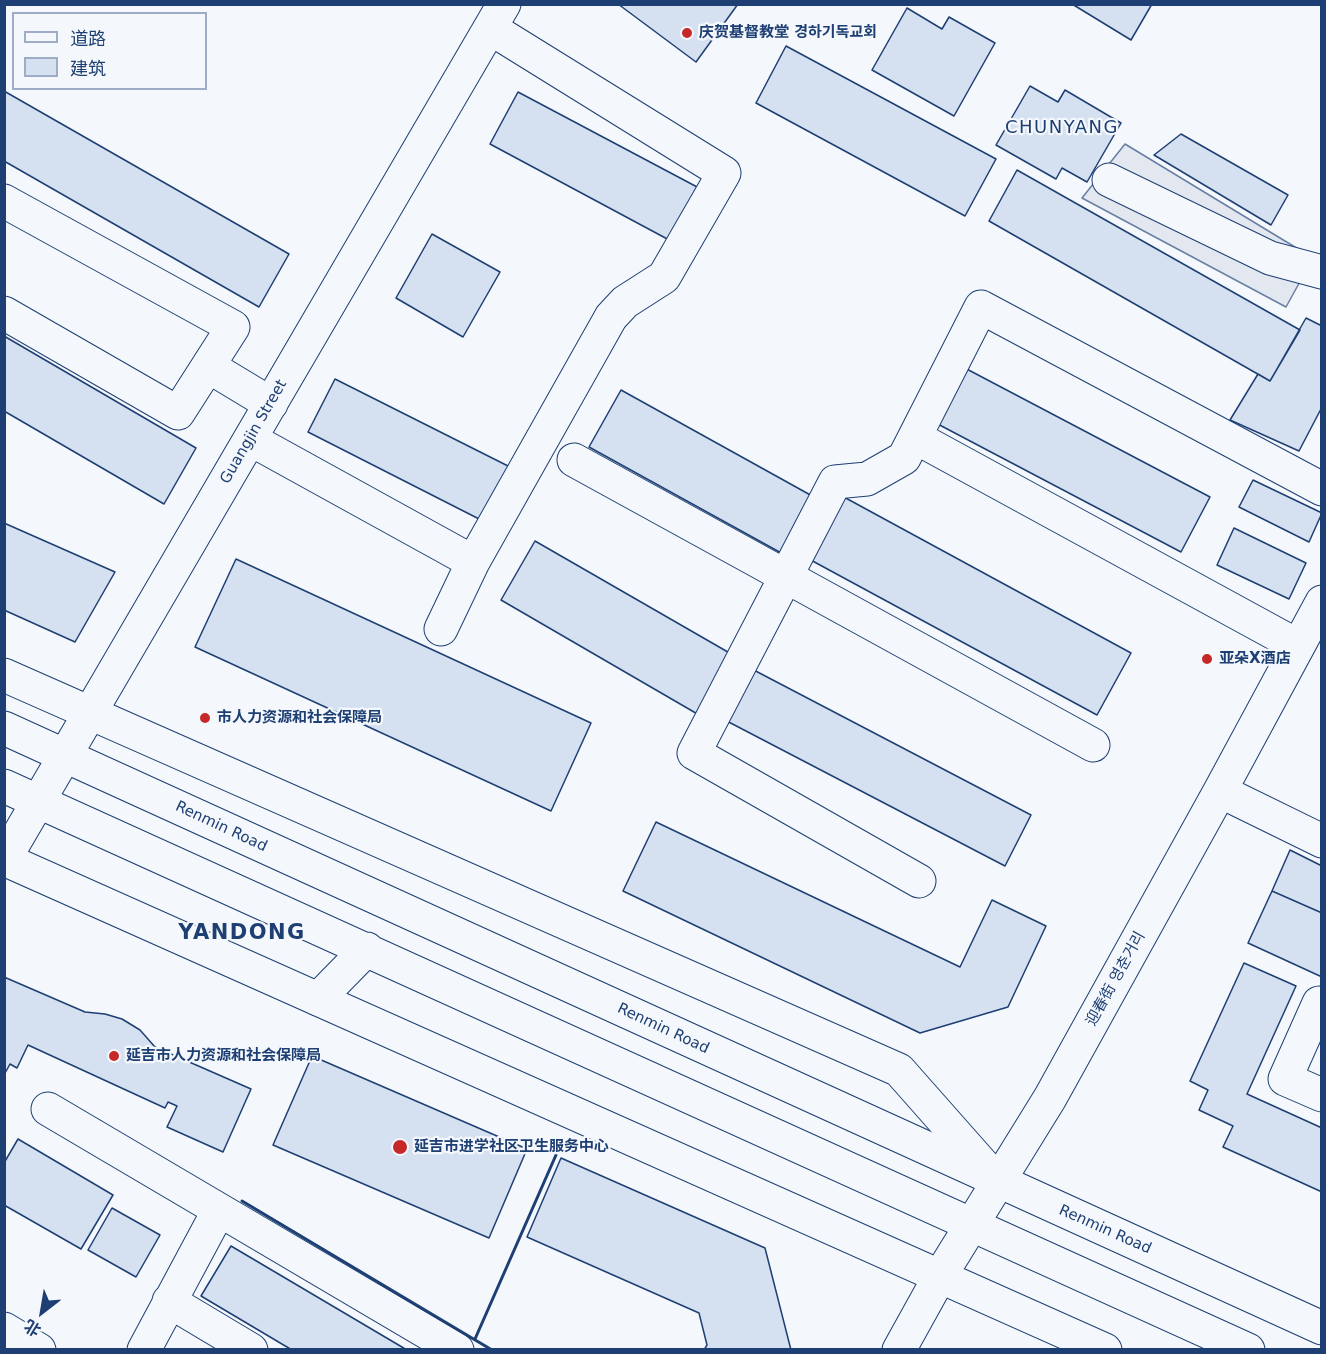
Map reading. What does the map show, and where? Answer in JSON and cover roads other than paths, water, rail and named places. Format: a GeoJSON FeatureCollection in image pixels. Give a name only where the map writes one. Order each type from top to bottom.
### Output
{"type":"FeatureCollection","features":[{"type":"Feature","properties":{"kind":"street","name":"Guangjin Street"},"geometry":{"type":"LineString","coordinates":[[5,860],[497,16]]}},
{"type":"Feature","properties":{"kind":"street"},"geometry":{"type":"LineString","coordinates":[[441,629],[473,562],[611,317],[625,302],[664,277],[723,174],[497,16]]}},
{"type":"Feature","properties":{"kind":"street"},"geometry":{"type":"LineString","coordinates":[[1109,180],[1270,258],[1322,272]]}},
{"type":"Feature","properties":{"kind":"street"},"geometry":{"type":"LineString","coordinates":[[4,201],[233,327],[178,413],[4,313]]}},
{"type":"Feature","properties":{"kind":"street"},"geometry":{"type":"LineString","coordinates":[[919,881],[694,753],[836,482],[867,479],[904,458],[981,307],[1322,489]]}},
{"type":"Feature","properties":{"kind":"street"},"geometry":{"type":"LineString","coordinates":[[208,366],[271,404]]}},
{"type":"Feature","properties":{"kind":"street"},"geometry":{"type":"LineString","coordinates":[[915,437],[1298,646]]}},
{"type":"Feature","properties":{"kind":"street"},"geometry":{"type":"LineString","coordinates":[[250,439],[473,562]]}},
{"type":"Feature","properties":{"kind":"street"},"geometry":{"type":"LineString","coordinates":[[574,460],[1093,745]]}},
{"type":"Feature","properties":{"kind":"street","name":"迎春街 영춘거리"},"geometry":{"type":"LineString","coordinates":[[899,1350],[940,1276],[1050,1098],[1322,602]]}},
{"type":"Feature","properties":{"kind":"street"},"geometry":{"type":"LineString","coordinates":[[4,675],[899,1070],[998,1182]]}},
{"type":"Feature","properties":{"kind":"street","name":"Renmin Road"},"geometry":{"type":"LineString","coordinates":[[4,728],[1322,1328]]}},
{"type":"Feature","properties":{"kind":"street"},"geometry":{"type":"LineString","coordinates":[[4,786],[1248,1350]]}},
{"type":"Feature","properties":{"kind":"street"},"geometry":{"type":"LineString","coordinates":[[1220,791],[1322,841]]}},
{"type":"Feature","properties":{"kind":"street"},"geometry":{"type":"LineString","coordinates":[[5,860],[1105,1350]]}},
{"type":"Feature","properties":{"kind":"street"},"geometry":{"type":"LineString","coordinates":[[318,999],[367,949]]}},
{"type":"Feature","properties":{"kind":"street"},"geometry":{"type":"LineString","coordinates":[[1322,1004],[1319,1003],[1285,1079],[1322,1095]]}},
{"type":"Feature","properties":{"kind":"street"},"geometry":{"type":"LineString","coordinates":[[48,1109],[457,1350]]}},
{"type":"Feature","properties":{"kind":"street"},"geometry":{"type":"LineString","coordinates":[[144,1350],[219,1210]]}},
{"type":"Feature","properties":{"kind":"street"},"geometry":{"type":"LineString","coordinates":[[169,1301],[252,1350]]}},
{"type":"Feature","properties":{"kind":"street"},"geometry":{"type":"LineString","coordinates":[[4,1329],[39,1350]]}},
{"type":"Feature","properties":{"kind":"place","name":"庆贺基督教堂 경하기독교회"},"geometry":{"type":"Point","coordinates":[687,33]}},
{"type":"Feature","properties":{"kind":"place","name":"亚朵X酒店"},"geometry":{"type":"Point","coordinates":[1207,659]}},
{"type":"Feature","properties":{"kind":"place","name":"市人力资源和社会保障局"},"geometry":{"type":"Point","coordinates":[205,718]}},
{"type":"Feature","properties":{"kind":"place","name":"延吉市人力资源和社会保障局"},"geometry":{"type":"Point","coordinates":[114,1056]}},
{"type":"Feature","properties":{"kind":"place","name":"延吉市进学社区卫生服务中心"},"geometry":{"type":"Point","coordinates":[400,1147]}},
{"type":"Feature","properties":{"kind":"district","name":"CHUNYANG"},"geometry":{"type":"Point","coordinates":[1062,128]}},
{"type":"Feature","properties":{"kind":"district","name":"YANDONG"},"geometry":{"type":"Point","coordinates":[242,934]}}]}
